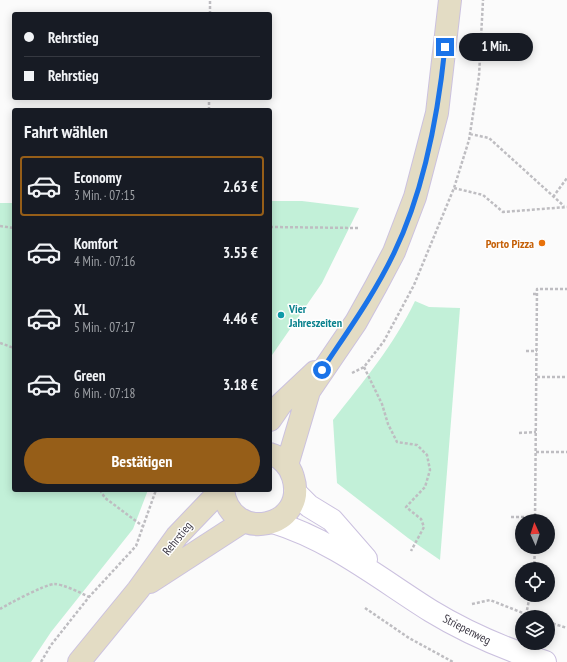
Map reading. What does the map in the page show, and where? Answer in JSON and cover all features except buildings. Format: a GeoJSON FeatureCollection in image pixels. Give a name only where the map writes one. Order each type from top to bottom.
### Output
{"type":"FeatureCollection","features":[{"type":"Feature","properties":{"kind":"street"},"geometry":{"type":"LineString","coordinates":[[222,492],[228,508],[244,521],[264,525],[274,522],[282,517],[289,509],[295,492],[292,473],[279,460],[309,391],[356,322],[394,252],[415,197],[437,113],[450,0]]}},
{"type":"Feature","properties":{"kind":"street"},"geometry":{"type":"LineString","coordinates":[[272,417],[281,404],[329,360]]}},
{"type":"Feature","properties":{"kind":"street","name":"Rehrstieg"},"geometry":{"type":"LineString","coordinates":[[79,662],[138,590],[177,536],[220,492]]}},
{"type":"Feature","properties":{"kind":"street","name":"Striepenweg"},"geometry":{"type":"LineString","coordinates":[[295,492],[309,506],[332,520],[338,529],[393,587]]}},
{"type":"Feature","properties":{"kind":"street","name":"Rehrstieg"},"geometry":{"type":"LineString","coordinates":[[138,590],[244,521]]}},
{"type":"Feature","properties":{"kind":"street","name":"Striepenweg"},"geometry":{"type":"LineString","coordinates":[[274,522],[297,529],[328,544],[433,612],[482,638],[545,662]]}},
{"type":"Feature","properties":{"kind":"path"},"geometry":{"type":"LineString","coordinates":[[210,0],[210,12]]}},
{"type":"Feature","properties":{"kind":"path"},"geometry":{"type":"LineString","coordinates":[[470,134],[489,138],[565,207]]}},
{"type":"Feature","properties":{"kind":"path"},"geometry":{"type":"LineString","coordinates":[[553,197],[567,178]]}},
{"type":"Feature","properties":{"kind":"path"},"geometry":{"type":"LineString","coordinates":[[454,188],[483,195],[503,212],[565,207]]}},
{"type":"Feature","properties":{"kind":"path"},"geometry":{"type":"LineString","coordinates":[[0,226],[12,228]]}},
{"type":"Feature","properties":{"kind":"path"},"geometry":{"type":"LineString","coordinates":[[272,227],[358,228]]}},
{"type":"Feature","properties":{"kind":"path"},"geometry":{"type":"LineString","coordinates":[[535,514],[537,289],[567,289]]}},
{"type":"Feature","properties":{"kind":"path"},"geometry":{"type":"LineString","coordinates":[[0,343],[12,347]]}},
{"type":"Feature","properties":{"kind":"path"},"geometry":{"type":"LineString","coordinates":[[526,350],[537,351]]}},
{"type":"Feature","properties":{"kind":"path"},"geometry":{"type":"LineString","coordinates":[[364,368],[382,404],[388,424],[397,442],[417,445],[427,455],[430,470],[425,487],[406,507],[421,519],[424,527],[411,551]]}},
{"type":"Feature","properties":{"kind":"path"},"geometry":{"type":"LineString","coordinates":[[537,377],[567,377]]}},
{"type":"Feature","properties":{"kind":"path"},"geometry":{"type":"LineString","coordinates":[[519,433],[536,432]]}},
{"type":"Feature","properties":{"kind":"path"},"geometry":{"type":"LineString","coordinates":[[536,452],[567,452]]}},
{"type":"Feature","properties":{"kind":"path"},"geometry":{"type":"LineString","coordinates":[[101,492],[105,498],[144,526]]}},
{"type":"Feature","properties":{"kind":"path"},"geometry":{"type":"LineString","coordinates":[[41,662],[51,645],[89,597],[136,546],[155,492]]}},
{"type":"Feature","properties":{"kind":"path"},"geometry":{"type":"LineString","coordinates":[[0,609],[15,600],[54,584],[75,590],[89,597]]}},
{"type":"Feature","properties":{"kind":"path"},"geometry":{"type":"LineString","coordinates":[[490,600],[515,610]]}},
{"type":"Feature","properties":{"kind":"path"},"geometry":{"type":"LineString","coordinates":[[366,608],[409,638],[453,662]]}},
{"type":"Feature","properties":{"kind":"path"},"geometry":{"type":"LineString","coordinates":[[555,624],[567,628]]}},
{"type":"Feature","properties":{"kind":"green space"},"geometry":{"type":"Polygon","coordinates":[[[272,201],[302,201],[359,208],[322,283],[272,355],[272,201]]]}},
{"type":"Feature","properties":{"kind":"green space"},"geometry":{"type":"Polygon","coordinates":[[[0,203],[12,203],[12,492],[147,492],[133,529],[51,632],[31,662],[0,662],[0,203]]]}},
{"type":"Feature","properties":{"kind":"green space"},"geometry":{"type":"Polygon","coordinates":[[[415,301],[429,307],[460,308],[440,560],[408,538],[337,483],[333,420],[388,348],[415,301]]]}},
{"type":"Feature","properties":{"kind":"place","name":"Porto Pizza"},"geometry":{"type":"Point","coordinates":[542,243]}},
{"type":"Feature","properties":{"kind":"place","name":"Vier Jahreszeiten"},"geometry":{"type":"Point","coordinates":[281,315]}},
{"type":"Feature","properties":{"kind":"route"},"geometry":{"type":"LineString","coordinates":[[322,370],[356,322],[376,286],[394,252],[415,197],[429,150],[437,113],[445,47]]}}]}
